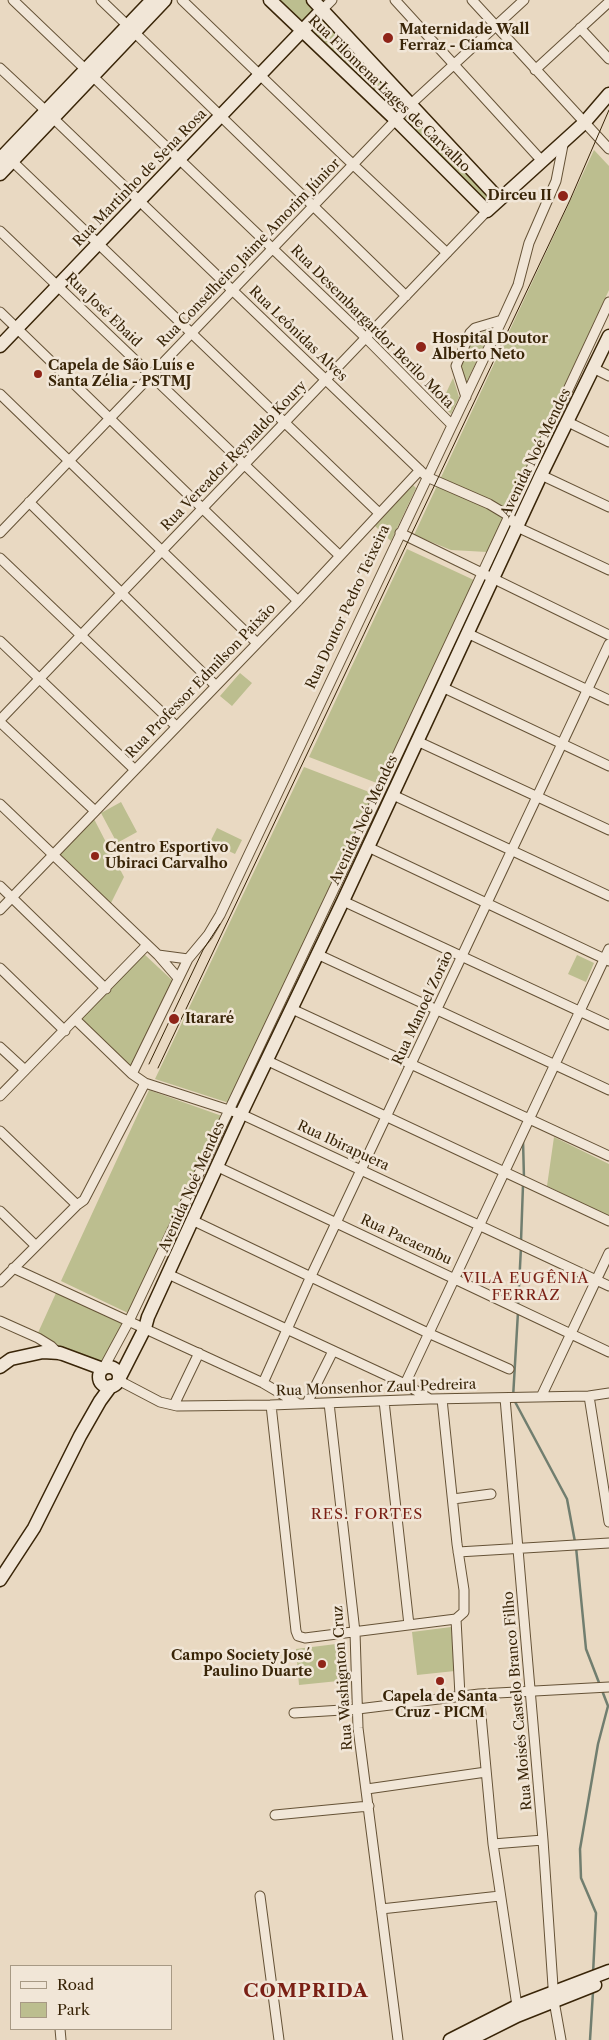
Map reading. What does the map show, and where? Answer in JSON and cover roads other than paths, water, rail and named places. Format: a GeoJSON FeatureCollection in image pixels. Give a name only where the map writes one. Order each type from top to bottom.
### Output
{"type":"FeatureCollection","features":[{"type":"Feature","properties":{"kind":"street","name":"Rua Desembargardor Berilo Mota"},"geometry":{"type":"LineString","coordinates":[[13,0],[366,338],[452,425]]}},
{"type":"Feature","properties":{"kind":"street"},"geometry":{"type":"LineString","coordinates":[[101,0],[406,296]]}},
{"type":"Feature","properties":{"kind":"street"},"geometry":{"type":"LineString","coordinates":[[131,29],[152,0]]}},
{"type":"Feature","properties":{"kind":"street"},"geometry":{"type":"LineString","coordinates":[[0,174],[4,156],[49,114],[131,29],[165,0]]}},
{"type":"Feature","properties":{"kind":"street"},"geometry":{"type":"LineString","coordinates":[[182,0],[447,253]]}},
{"type":"Feature","properties":{"kind":"street","name":"Rua Filomena Lages de Carvalho"},"geometry":{"type":"LineString","coordinates":[[270,0],[396,120],[487,211]]}},
{"type":"Feature","properties":{"kind":"street"},"geometry":{"type":"LineString","coordinates":[[332,0],[318,5],[499,199]]}},
{"type":"Feature","properties":{"kind":"street"},"geometry":{"type":"LineString","coordinates":[[395,0],[542,161]]}},
{"type":"Feature","properties":{"kind":"street"},"geometry":{"type":"LineString","coordinates":[[472,0],[609,149]]}},
{"type":"Feature","properties":{"kind":"street","name":"Rua Conselheiro Jaime Amorim Júnior"},"geometry":{"type":"LineString","coordinates":[[0,533],[411,104],[524,0]]}},
{"type":"Feature","properties":{"kind":"street"},"geometry":{"type":"LineString","coordinates":[[535,70],[609,2]]}},
{"type":"Feature","properties":{"kind":"street","name":"Rua Martinho de Sena Rosa"},"geometry":{"type":"LineString","coordinates":[[0,346],[260,74],[301,30],[318,5]]}},
{"type":"Feature","properties":{"kind":"street"},"geometry":{"type":"LineString","coordinates":[[580,28],[609,59]]}},
{"type":"Feature","properties":{"kind":"street","name":"Rua Leônidas Alves"},"geometry":{"type":"LineString","coordinates":[[0,68],[423,473],[489,504],[509,516],[517,527]]}},
{"type":"Feature","properties":{"kind":"street"},"geometry":{"type":"LineString","coordinates":[[487,211],[584,123],[609,94]]}},
{"type":"Feature","properties":{"kind":"street","name":"Rua Doutor Pedro Teixeira"},"geometry":{"type":"LineString","coordinates":[[132,1074],[188,959],[208,935],[220,914],[400,533],[423,473],[452,425],[502,320],[518,285],[529,243],[556,181],[564,140]]}},
{"type":"Feature","properties":{"kind":"street"},"geometry":{"type":"LineString","coordinates":[[4,156],[379,513]]}},
{"type":"Feature","properties":{"kind":"street","name":"Rua Vereador Reynaldo Koury"},"geometry":{"type":"LineString","coordinates":[[0,721],[487,211]]}},
{"type":"Feature","properties":{"kind":"street","name":"Rua José Ebaid"},"geometry":{"type":"LineString","coordinates":[[0,230],[338,556]]}},
{"type":"Feature","properties":{"kind":"street"},"geometry":{"type":"LineString","coordinates":[[0,1321],[38,1338],[58,1355],[110,1378],[141,1323],[228,1110],[488,575],[509,516],[609,302]]}},
{"type":"Feature","properties":{"kind":"street"},"geometry":{"type":"LineString","coordinates":[[0,312],[298,601]]}},
{"type":"Feature","properties":{"kind":"street"},"geometry":{"type":"LineString","coordinates":[[466,397],[456,366],[470,333],[475,328],[502,320]]}},
{"type":"Feature","properties":{"kind":"street","name":"Avenida Noé Mendes"},"geometry":{"type":"LineString","coordinates":[[0,1580],[34,1528],[80,1436],[83,1422],[141,1323],[194,1221],[241,1114],[268,1061],[468,633],[488,575],[517,527],[609,336]]}},
{"type":"Feature","properties":{"kind":"street"},"geometry":{"type":"LineString","coordinates":[[593,368],[609,376]]}},
{"type":"Feature","properties":{"kind":"street"},"geometry":{"type":"LineString","coordinates":[[0,394],[257,643]]}},
{"type":"Feature","properties":{"kind":"street"},"geometry":{"type":"LineString","coordinates":[[568,422],[609,442]]}},
{"type":"Feature","properties":{"kind":"street","name":"Rua Professor Edmilson Paixão"},"geometry":{"type":"LineString","coordinates":[[0,910],[298,601],[379,513],[423,473]]}},
{"type":"Feature","properties":{"kind":"street"},"geometry":{"type":"LineString","coordinates":[[542,475],[609,508]]}},
{"type":"Feature","properties":{"kind":"street"},"geometry":{"type":"LineString","coordinates":[[29,502],[215,685]]}},
{"type":"Feature","properties":{"kind":"street"},"geometry":{"type":"LineString","coordinates":[[517,527],[609,570]]}},
{"type":"Feature","properties":{"kind":"street"},"geometry":{"type":"LineString","coordinates":[[400,533],[609,636]]}},
{"type":"Feature","properties":{"kind":"street"},"geometry":{"type":"LineString","coordinates":[[0,558],[176,726]]}},
{"type":"Feature","properties":{"kind":"street"},"geometry":{"type":"LineString","coordinates":[[468,633],[609,700]]}},
{"type":"Feature","properties":{"kind":"street"},"geometry":{"type":"LineString","coordinates":[[0,640],[134,770]]}},
{"type":"Feature","properties":{"kind":"street","name":"Rua Manoel Zorão"},"geometry":{"type":"LineString","coordinates":[[263,1383],[311,1276],[609,644]]}},
{"type":"Feature","properties":{"kind":"street"},"geometry":{"type":"LineString","coordinates":[[442,687],[609,766]]}},
{"type":"Feature","properties":{"kind":"street"},"geometry":{"type":"LineString","coordinates":[[0,721],[94,811]]}},
{"type":"Feature","properties":{"kind":"street"},"geometry":{"type":"LineString","coordinates":[[417,741],[609,830]]}},
{"type":"Feature","properties":{"kind":"street"},"geometry":{"type":"LineString","coordinates":[[393,795],[609,896]]}},
{"type":"Feature","properties":{"kind":"street"},"geometry":{"type":"LineString","coordinates":[[0,804],[52,856],[158,955],[178,978]]}},
{"type":"Feature","properties":{"kind":"street"},"geometry":{"type":"LineString","coordinates":[[368,847],[607,960]]}},
{"type":"Feature","properties":{"kind":"street"},"geometry":{"type":"LineString","coordinates":[[0,886],[106,989]]}},
{"type":"Feature","properties":{"kind":"street"},"geometry":{"type":"LineString","coordinates":[[343,901],[609,1025]]}},
{"type":"Feature","properties":{"kind":"street"},"geometry":{"type":"LineString","coordinates":[[0,1096],[147,945]]}},
{"type":"Feature","properties":{"kind":"street"},"geometry":{"type":"LineString","coordinates":[[405,1384],[580,1011],[607,960],[609,949]]}},
{"type":"Feature","properties":{"kind":"street"},"geometry":{"type":"LineString","coordinates":[[317,954],[609,1090]]}},
{"type":"Feature","properties":{"kind":"street"},"geometry":{"type":"LineString","coordinates":[[158,955],[188,959]]}},
{"type":"Feature","properties":{"kind":"street"},"geometry":{"type":"LineString","coordinates":[[0,968],[65,1031]]}},
{"type":"Feature","properties":{"kind":"street"},"geometry":{"type":"LineString","coordinates":[[292,1009],[609,1156]]}},
{"type":"Feature","properties":{"kind":"street","name":"Rua Ibirapuera"},"geometry":{"type":"LineString","coordinates":[[76,1020],[132,1074],[145,1082],[241,1114],[609,1286]]}},
{"type":"Feature","properties":{"kind":"street"},"geometry":{"type":"LineString","coordinates":[[0,1047],[25,1070]]}},
{"type":"Feature","properties":{"kind":"street"},"geometry":{"type":"LineString","coordinates":[[268,1061],[609,1221]]}},
{"type":"Feature","properties":{"kind":"street"},"geometry":{"type":"LineString","coordinates":[[0,1282],[84,1200],[92,1188],[145,1082]]}},
{"type":"Feature","properties":{"kind":"street"},"geometry":{"type":"LineString","coordinates":[[0,1131],[77,1205]]}},
{"type":"Feature","properties":{"kind":"street","name":"Rua Pacaembu"},"geometry":{"type":"LineString","coordinates":[[218,1167],[609,1352]]}},
{"type":"Feature","properties":{"kind":"street"},"geometry":{"type":"LineString","coordinates":[[0,1212],[36,1246]]}},
{"type":"Feature","properties":{"kind":"street"},"geometry":{"type":"LineString","coordinates":[[194,1221],[428,1333],[509,1369]]}},
{"type":"Feature","properties":{"kind":"street"},"geometry":{"type":"LineString","coordinates":[[541,1397],[609,1253]]}},
{"type":"Feature","properties":{"kind":"street"},"geometry":{"type":"LineString","coordinates":[[14,1268],[141,1323],[198,1353],[263,1383],[297,1403]]}},
{"type":"Feature","properties":{"kind":"street"},"geometry":{"type":"LineString","coordinates":[[168,1274],[405,1384],[430,1399]]}},
{"type":"Feature","properties":{"kind":"street"},"geometry":{"type":"LineString","coordinates":[[307,1403],[333,1351]]}},
{"type":"Feature","properties":{"kind":"street"},"geometry":{"type":"LineString","coordinates":[[0,1367],[11,1359],[34,1353],[58,1355]]}},
{"type":"Feature","properties":{"kind":"street"},"geometry":{"type":"LineString","coordinates":[[174,1405],[198,1353]]}},
{"type":"Feature","properties":{"kind":"street","name":"Rua Monsenhor Zaul Pedreira"},"geometry":{"type":"LineString","coordinates":[[110,1378],[160,1402],[174,1405],[384,1402],[430,1399],[589,1396],[609,1393]]}},
{"type":"Feature","properties":{"kind":"street"},"geometry":{"type":"LineString","coordinates":[[589,1396],[607,1485],[609,1522]]}},
{"type":"Feature","properties":{"kind":"street","name":"Rua Moisés Castelo Branco Filho"},"geometry":{"type":"LineString","coordinates":[[511,1398],[518,1548],[543,1840],[554,1996],[561,2040]]}},
{"type":"Feature","properties":{"kind":"street"},"geometry":{"type":"LineString","coordinates":[[271,1405],[296,1631],[298,1636],[305,1638],[456,1619],[462,1614],[465,1607],[442,1399]]}},
{"type":"Feature","properties":{"kind":"street"},"geometry":{"type":"LineString","coordinates":[[384,1402],[409,1626]]}},
{"type":"Feature","properties":{"kind":"street","name":"Rua Washignton Cruz"},"geometry":{"type":"LineString","coordinates":[[329,1403],[355,1632],[358,1728],[398,2040]]}},
{"type":"Feature","properties":{"kind":"street"},"geometry":{"type":"LineString","coordinates":[[453,1499],[491,1494]]}},
{"type":"Feature","properties":{"kind":"street"},"geometry":{"type":"LineString","coordinates":[[458,1552],[609,1543]]}},
{"type":"Feature","properties":{"kind":"street"},"geometry":{"type":"LineString","coordinates":[[456,1619],[460,1696]]}},
{"type":"Feature","properties":{"kind":"street"},"geometry":{"type":"LineString","coordinates":[[294,1713],[358,1709],[479,1694],[604,1687]]}},
{"type":"Feature","properties":{"kind":"street"},"geometry":{"type":"LineString","coordinates":[[479,1694],[493,1844],[517,2006]]}},
{"type":"Feature","properties":{"kind":"street"},"geometry":{"type":"LineString","coordinates":[[367,1789],[486,1772]]}},
{"type":"Feature","properties":{"kind":"street"},"geometry":{"type":"LineString","coordinates":[[275,1814],[369,1806]]}},
{"type":"Feature","properties":{"kind":"street"},"geometry":{"type":"LineString","coordinates":[[493,1844],[543,1840]]}},
{"type":"Feature","properties":{"kind":"street"},"geometry":{"type":"LineString","coordinates":[[260,1896],[279,2040]]}},
{"type":"Feature","properties":{"kind":"street"},"geometry":{"type":"LineString","coordinates":[[381,1909],[500,1896]]}},
{"type":"Feature","properties":{"kind":"street"},"geometry":{"type":"LineString","coordinates":[[450,2040],[517,2006],[554,1996],[594,1981]]}},
{"type":"Feature","properties":{"kind":"street"},"geometry":{"type":"LineString","coordinates":[[470,2040],[554,1996]]}},
{"type":"Feature","properties":{"kind":"waterway"},"geometry":{"type":"LineString","coordinates":[[523,1140],[524,1179]]}},
{"type":"Feature","properties":{"kind":"waterway"},"geometry":{"type":"LineString","coordinates":[[521,1241],[523,1185]]}},
{"type":"Feature","properties":{"kind":"waterway"},"geometry":{"type":"LineString","coordinates":[[518,1306],[521,1247]]}},
{"type":"Feature","properties":{"kind":"waterway"},"geometry":{"type":"LineString","coordinates":[[518,1312],[513,1398],[567,1499],[575,1542]]}},
{"type":"Feature","properties":{"kind":"waterway"},"geometry":{"type":"LineString","coordinates":[[576,1547],[586,1649],[608,1706],[598,1744],[580,1849],[581,1878],[596,1913],[593,1974]]}},
{"type":"Feature","properties":{"kind":"waterway"},"geometry":{"type":"LineString","coordinates":[[590,2040],[593,1992]]}},
{"type":"Feature","properties":{"kind":"tram line"},"geometry":{"type":"LineString","coordinates":[[158,1068],[570,200],[609,110]]}},
{"type":"Feature","properties":{"kind":"tram line"},"geometry":{"type":"LineString","coordinates":[[149,1064],[203,950],[220,924]]}},
{"type":"Feature","properties":{"kind":"place","name":"Maternidade Wall Ferraz - Ciamca"},"geometry":{"type":"Point","coordinates":[388,38]}},
{"type":"Feature","properties":{"kind":"place","name":"Dirceu II"},"geometry":{"type":"Point","coordinates":[563,196]}},
{"type":"Feature","properties":{"kind":"place","name":"Hospital Doutor Alberto Neto"},"geometry":{"type":"Point","coordinates":[421,347]}},
{"type":"Feature","properties":{"kind":"place","name":"Capela de São Luís e Santa Zélia - PSTMJ"},"geometry":{"type":"Point","coordinates":[38,374]}},
{"type":"Feature","properties":{"kind":"place","name":"Centro Esportivo Ubiraci Carvalho"},"geometry":{"type":"Point","coordinates":[95,856]}},
{"type":"Feature","properties":{"kind":"place","name":"Itararé"},"geometry":{"type":"Point","coordinates":[174,1019]}},
{"type":"Feature","properties":{"kind":"place","name":"Campo Society José Paulino Duarte"},"geometry":{"type":"Point","coordinates":[322,1664]}},
{"type":"Feature","properties":{"kind":"place","name":"Capela de Santa Cruz - PICM"},"geometry":{"type":"Point","coordinates":[440,1681]}},
{"type":"Feature","properties":{"kind":"district","name":"VILA EUGÊNIA FERRAZ"},"geometry":{"type":"Point","coordinates":[526,1288]}},
{"type":"Feature","properties":{"kind":"district","name":"RES. FORTES"},"geometry":{"type":"Point","coordinates":[367,1515]}},
{"type":"Feature","properties":{"kind":"district","name":"COMPRIDA"},"geometry":{"type":"Point","coordinates":[306,1992]}}]}
